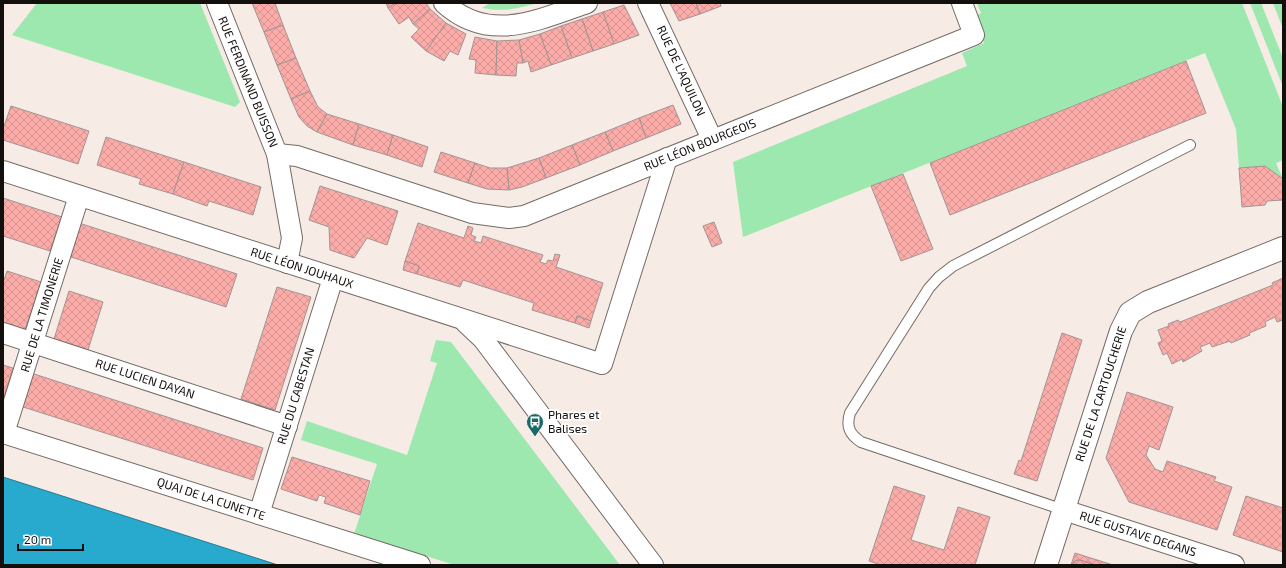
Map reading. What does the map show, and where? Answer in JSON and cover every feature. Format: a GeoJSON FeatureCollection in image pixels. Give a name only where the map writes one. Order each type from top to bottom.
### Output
{"type":"FeatureCollection","features":[{"type":"Feature","properties":{"kind":"street","name":"RUE FERDINAND BUISSON"},"geometry":{"type":"LineString","coordinates":[[217,3],[277,154],[297,156],[422,196]]}},
{"type":"Feature","properties":{"kind":"street"},"geometry":{"type":"LineString","coordinates":[[444,3],[458,14],[476,23],[495,26],[509,26],[538,20],[587,3]]}},
{"type":"Feature","properties":{"kind":"street","name":"RUE DE L'AQUILON"},"geometry":{"type":"LineString","coordinates":[[648,3],[712,139]]}},
{"type":"Feature","properties":{"kind":"street","name":"RUE LÉON BOURGEOIS"},"geometry":{"type":"LineString","coordinates":[[422,196],[485,216],[509,218],[524,216],[712,139],[974,35],[962,3]]}},
{"type":"Feature","properties":{"kind":"street"},"geometry":{"type":"LineString","coordinates":[[277,154],[292,238],[287,263]]}},
{"type":"Feature","properties":{"kind":"street","name":"RUE LÉON JOUHAUX"},"geometry":{"type":"LineString","coordinates":[[3,172],[602,364],[667,158]]}},
{"type":"Feature","properties":{"kind":"street","name":"RUE DE LA TIMONERIE"},"geometry":{"type":"LineString","coordinates":[[4,433],[79,196]]}},
{"type":"Feature","properties":{"kind":"street","name":"RUE DE LA CARTOUCHERIE"},"geometry":{"type":"LineString","coordinates":[[1046,565],[1121,332],[1130,313],[1148,302],[1283,248]]}},
{"type":"Feature","properties":{"kind":"street","name":"RUE DU CABESTAN"},"geometry":{"type":"LineString","coordinates":[[259,514],[333,278]]}},
{"type":"Feature","properties":{"kind":"street"},"geometry":{"type":"LineString","coordinates":[[461,319],[483,339],[653,565]]}},
{"type":"Feature","properties":{"kind":"street","name":"RUE LUCIEN DAYAN"},"geometry":{"type":"LineString","coordinates":[[3,333],[287,426]]}},
{"type":"Feature","properties":{"kind":"street","name":"QUAI DE LA CUNETTE"},"geometry":{"type":"LineString","coordinates":[[4,433],[420,565]]}},
{"type":"Feature","properties":{"kind":"street","name":"RUE GUSTAVE DEGANS"},"geometry":{"type":"LineString","coordinates":[[1064,510],[1234,565]]}},
{"type":"Feature","properties":{"kind":"lane"},"geometry":{"type":"LineString","coordinates":[[1064,510],[861,442],[851,434],[849,429],[850,413],[929,288],[945,271],[1190,145]]}},
{"type":"Feature","properties":{"kind":"green space"},"geometry":{"type":"Polygon","coordinates":[[[37,3],[200,3],[240,102],[235,107],[12,35],[37,3]]]}},
{"type":"Feature","properties":{"kind":"green space"},"geometry":{"type":"Polygon","coordinates":[[[490,3],[537,3],[510,9],[497,10],[482,8],[490,3]]]}},
{"type":"Feature","properties":{"kind":"green space"},"geometry":{"type":"Polygon","coordinates":[[[977,3],[1242,3],[1283,107],[1283,160],[1276,163],[1283,179],[1265,166],[1239,168],[1236,129],[1205,53],[743,237],[733,162],[967,66],[962,53],[984,43],[974,17],[981,13],[977,3]]]}},
{"type":"Feature","properties":{"kind":"green space"},"geometry":{"type":"Polygon","coordinates":[[[1250,3],[1261,3],[1283,58],[1283,87],[1250,3]]]}},
{"type":"Feature","properties":{"kind":"green space"},"geometry":{"type":"Polygon","coordinates":[[[1273,3],[1283,3],[1283,29],[1273,3]]]}},
{"type":"Feature","properties":{"kind":"green space"},"geometry":{"type":"Polygon","coordinates":[[[436,340],[451,342],[620,565],[455,565],[354,534],[377,464],[301,440],[307,421],[407,455],[437,363],[430,361],[436,340]]]}},
{"type":"Feature","properties":{"kind":"water"},"geometry":{"type":"Polygon","coordinates":[[[3,477],[278,565],[3,565],[3,477]]]}},
{"type":"Feature","properties":{"kind":"building"},"geometry":{"type":"Polygon","coordinates":[[[252,3],[275,3],[283,25],[264,32],[252,3]]]}},
{"type":"Feature","properties":{"kind":"building"},"geometry":{"type":"Polygon","coordinates":[[[386,3],[396,3],[388,8],[386,3]]]}},
{"type":"Feature","properties":{"kind":"building"},"geometry":{"type":"Polygon","coordinates":[[[396,3],[426,3],[430,9],[413,24],[409,17],[399,24],[388,8],[396,3]]]}},
{"type":"Feature","properties":{"kind":"building"},"geometry":{"type":"Polygon","coordinates":[[[670,3],[696,3],[700,14],[679,21],[670,3]]]}},
{"type":"Feature","properties":{"kind":"building"},"geometry":{"type":"Polygon","coordinates":[[[696,3],[720,3],[721,6],[700,14],[696,3]]]}},
{"type":"Feature","properties":{"kind":"building"},"geometry":{"type":"Polygon","coordinates":[[[624,5],[639,35],[614,44],[603,12],[624,5]]]}},
{"type":"Feature","properties":{"kind":"building"},"geometry":{"type":"Polygon","coordinates":[[[430,9],[446,23],[426,51],[411,37],[419,29],[413,24],[430,9]]]}},
{"type":"Feature","properties":{"kind":"building"},"geometry":{"type":"Polygon","coordinates":[[[603,12],[614,44],[593,51],[582,19],[603,12]]]}},
{"type":"Feature","properties":{"kind":"building"},"geometry":{"type":"Polygon","coordinates":[[[582,19],[593,51],[572,58],[561,26],[582,19]]]}},
{"type":"Feature","properties":{"kind":"building"},"geometry":{"type":"Polygon","coordinates":[[[446,23],[466,34],[458,55],[450,51],[444,61],[426,51],[446,23]]]}},
{"type":"Feature","properties":{"kind":"building"},"geometry":{"type":"Polygon","coordinates":[[[283,25],[296,58],[277,65],[264,32],[283,25]]]}},
{"type":"Feature","properties":{"kind":"building"},"geometry":{"type":"Polygon","coordinates":[[[561,26],[572,58],[551,65],[540,34],[561,26]]]}},
{"type":"Feature","properties":{"kind":"building"},"geometry":{"type":"Polygon","coordinates":[[[540,34],[551,65],[531,72],[528,61],[523,63],[519,40],[540,34]]]}},
{"type":"Feature","properties":{"kind":"building"},"geometry":{"type":"Polygon","coordinates":[[[475,37],[497,41],[496,75],[475,73],[476,60],[469,59],[475,37]]]}},
{"type":"Feature","properties":{"kind":"building"},"geometry":{"type":"Polygon","coordinates":[[[519,40],[523,63],[517,63],[516,76],[496,75],[497,41],[519,40]]]}},
{"type":"Feature","properties":{"kind":"building"},"geometry":{"type":"Polygon","coordinates":[[[296,58],[310,91],[291,99],[277,65],[296,58]]]}},
{"type":"Feature","properties":{"kind":"building"},"geometry":{"type":"Polygon","coordinates":[[[1186,61],[1206,113],[950,215],[930,163],[1186,61]]]}},
{"type":"Feature","properties":{"kind":"building"},"geometry":{"type":"Polygon","coordinates":[[[310,91],[318,107],[327,114],[317,132],[307,126],[299,117],[291,99],[310,91]]]}},
{"type":"Feature","properties":{"kind":"building"},"geometry":{"type":"Polygon","coordinates":[[[673,105],[681,124],[646,138],[639,118],[673,105]]]}},
{"type":"Feature","properties":{"kind":"building"},"geometry":{"type":"Polygon","coordinates":[[[11,106],[89,131],[78,164],[3,140],[3,129],[11,106]]]}},
{"type":"Feature","properties":{"kind":"building"},"geometry":{"type":"Polygon","coordinates":[[[327,114],[359,124],[353,145],[317,132],[327,114]]]}},
{"type":"Feature","properties":{"kind":"building"},"geometry":{"type":"Polygon","coordinates":[[[639,118],[646,138],[613,151],[605,132],[639,118]]]}},
{"type":"Feature","properties":{"kind":"building"},"geometry":{"type":"Polygon","coordinates":[[[359,124],[393,135],[387,155],[353,145],[359,124]]]}},
{"type":"Feature","properties":{"kind":"building"},"geometry":{"type":"Polygon","coordinates":[[[605,132],[613,151],[580,165],[572,145],[605,132]]]}},
{"type":"Feature","properties":{"kind":"building"},"geometry":{"type":"Polygon","coordinates":[[[393,135],[428,147],[422,167],[387,155],[393,135]]]}},
{"type":"Feature","properties":{"kind":"building"},"geometry":{"type":"Polygon","coordinates":[[[106,137],[184,162],[173,194],[139,184],[141,179],[97,165],[106,137]]]}},
{"type":"Feature","properties":{"kind":"building"},"geometry":{"type":"Polygon","coordinates":[[[572,145],[580,165],[546,178],[539,158],[572,145]]]}},
{"type":"Feature","properties":{"kind":"building"},"geometry":{"type":"Polygon","coordinates":[[[441,152],[475,163],[468,183],[434,172],[441,152]]]}},
{"type":"Feature","properties":{"kind":"building"},"geometry":{"type":"Polygon","coordinates":[[[539,158],[546,178],[509,190],[507,168],[539,158]]]}},
{"type":"Feature","properties":{"kind":"building"},"geometry":{"type":"Polygon","coordinates":[[[184,162],[261,187],[253,215],[209,201],[207,206],[173,194],[184,162]]]}},
{"type":"Feature","properties":{"kind":"building"},"geometry":{"type":"Polygon","coordinates":[[[475,163],[490,168],[507,168],[509,190],[487,189],[468,183],[475,163]]]}},
{"type":"Feature","properties":{"kind":"building"},"geometry":{"type":"Polygon","coordinates":[[[1265,166],[1283,179],[1283,200],[1267,201],[1265,205],[1242,207],[1239,168],[1265,166]]]}},
{"type":"Feature","properties":{"kind":"building"},"geometry":{"type":"Polygon","coordinates":[[[903,174],[933,249],[901,261],[871,186],[903,174]]]}},
{"type":"Feature","properties":{"kind":"building"},"geometry":{"type":"Polygon","coordinates":[[[320,186],[398,211],[387,245],[367,238],[354,258],[330,250],[329,227],[309,220],[320,186]]]}},
{"type":"Feature","properties":{"kind":"building"},"geometry":{"type":"Polygon","coordinates":[[[3,198],[62,217],[50,251],[3,236],[3,198]]]}},
{"type":"Feature","properties":{"kind":"building"},"geometry":{"type":"Polygon","coordinates":[[[714,222],[722,243],[712,247],[703,226],[714,222]]]}},
{"type":"Feature","properties":{"kind":"building"},"geometry":{"type":"Polygon","coordinates":[[[79,223],[237,274],[226,307],[68,256],[79,223]]]}},
{"type":"Feature","properties":{"kind":"building"},"geometry":{"type":"Polygon","coordinates":[[[418,223],[464,238],[468,226],[473,228],[471,235],[476,237],[474,241],[481,243],[483,236],[543,255],[540,262],[546,264],[548,260],[553,261],[555,254],[560,255],[556,267],[603,283],[591,321],[577,316],[575,323],[532,310],[534,303],[463,280],[460,287],[417,274],[419,266],[405,261],[418,223]]]}},
{"type":"Feature","properties":{"kind":"building"},"geometry":{"type":"Polygon","coordinates":[[[405,261],[419,266],[417,274],[403,270],[405,261]]]}},
{"type":"Feature","properties":{"kind":"building"},"geometry":{"type":"Polygon","coordinates":[[[7,271],[41,282],[25,330],[3,323],[3,283],[7,271]]]}},
{"type":"Feature","properties":{"kind":"building"},"geometry":{"type":"Polygon","coordinates":[[[1283,278],[1283,320],[1277,322],[1275,317],[1265,322],[1266,326],[1231,343],[1230,341],[1212,347],[1210,343],[1200,347],[1202,351],[1183,362],[1182,359],[1172,364],[1167,353],[1163,355],[1158,343],[1162,341],[1158,330],[1169,326],[1168,324],[1178,320],[1180,322],[1273,285],[1272,283],[1283,278]]]}},
{"type":"Feature","properties":{"kind":"building"},"geometry":{"type":"Polygon","coordinates":[[[277,287],[311,297],[275,410],[241,399],[277,287]]]}},
{"type":"Feature","properties":{"kind":"building"},"geometry":{"type":"Polygon","coordinates":[[[69,291],[103,302],[88,350],[54,339],[69,291]]]}},
{"type":"Feature","properties":{"kind":"building"},"geometry":{"type":"Polygon","coordinates":[[[577,316],[591,321],[589,328],[575,323],[577,316]]]}},
{"type":"Feature","properties":{"kind":"building"},"geometry":{"type":"Polygon","coordinates":[[[1062,333],[1082,340],[1037,481],[1014,474],[1019,460],[1021,461],[1062,333]]]}},
{"type":"Feature","properties":{"kind":"building"},"geometry":{"type":"Polygon","coordinates":[[[3,365],[13,368],[3,400],[3,365]]]}},
{"type":"Feature","properties":{"kind":"building"},"geometry":{"type":"Polygon","coordinates":[[[31,373],[263,448],[253,480],[20,406],[31,373]]]}},
{"type":"Feature","properties":{"kind":"building"},"geometry":{"type":"Polygon","coordinates":[[[1127,392],[1173,407],[1159,450],[1149,446],[1146,455],[1155,469],[1163,472],[1167,461],[1216,477],[1214,481],[1232,487],[1217,530],[1129,502],[1106,458],[1127,392]]]}},
{"type":"Feature","properties":{"kind":"building"},"geometry":{"type":"Polygon","coordinates":[[[292,457],[370,481],[360,515],[324,503],[326,497],[319,495],[317,501],[281,489],[292,457]]]}},
{"type":"Feature","properties":{"kind":"building"},"geometry":{"type":"Polygon","coordinates":[[[894,486],[925,496],[911,540],[944,550],[958,507],[990,517],[975,565],[881,565],[869,561],[894,486]]]}},
{"type":"Feature","properties":{"kind":"building"},"geometry":{"type":"Polygon","coordinates":[[[1246,496],[1283,508],[1283,552],[1233,535],[1246,496]]]}},
{"type":"Feature","properties":{"kind":"building"},"geometry":{"type":"Polygon","coordinates":[[[1075,553],[1113,565],[1095,565],[1076,560],[1071,565],[1075,553]]]}},
{"type":"Feature","properties":{"kind":"building"},"geometry":{"type":"Polygon","coordinates":[[[1080,560],[1095,565],[1073,565],[1075,561],[1080,560]]]}},
{"type":"Feature","properties":{"kind":"place","name":"Phares et Balises"},"geometry":{"type":"Point","coordinates":[535,437]}}]}
